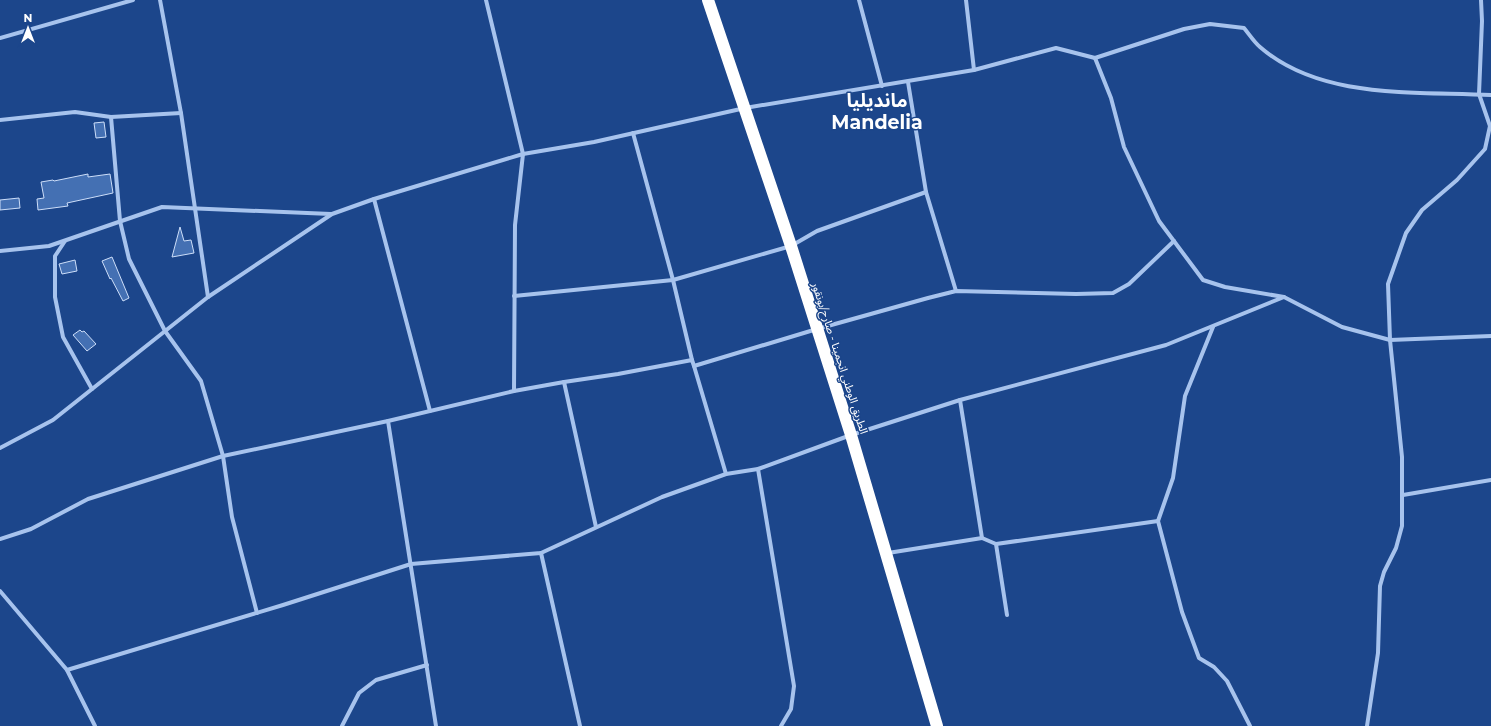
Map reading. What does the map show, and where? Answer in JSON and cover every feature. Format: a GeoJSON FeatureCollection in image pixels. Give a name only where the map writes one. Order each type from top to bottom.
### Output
{"type":"FeatureCollection","features":[{"type":"Feature","properties":{"kind":"highway","name":"الطريق الوطني انجمينا - صارح/بونقور"},"geometry":{"type":"LineString","coordinates":[[708,0],[791,246],[851,435],[937,726]]}},
{"type":"Feature","properties":{"kind":"street"},"geometry":{"type":"LineString","coordinates":[[0,38],[133,0]]}},
{"type":"Feature","properties":{"kind":"street"},"geometry":{"type":"LineString","coordinates":[[160,0],[181,113],[208,298]]}},
{"type":"Feature","properties":{"kind":"street"},"geometry":{"type":"LineString","coordinates":[[486,0],[523,154],[515,225],[514,391]]}},
{"type":"Feature","properties":{"kind":"street"},"geometry":{"type":"LineString","coordinates":[[859,0],[882,86]]}},
{"type":"Feature","properties":{"kind":"street"},"geometry":{"type":"LineString","coordinates":[[966,0],[974,70]]}},
{"type":"Feature","properties":{"kind":"street"},"geometry":{"type":"LineString","coordinates":[[1367,726],[1378,653],[1380,586],[1384,572],[1396,548],[1402,526],[1402,457],[1390,340],[1388,284],[1406,233],[1422,210],[1457,180],[1485,149],[1490,126],[1479,94],[1482,21],[1481,0]]}},
{"type":"Feature","properties":{"kind":"street"},"geometry":{"type":"LineString","coordinates":[[0,448],[53,420],[208,298],[332,214],[374,199],[523,154],[594,142],[745,108],[974,70],[1056,48],[1095,58],[1184,29],[1210,24],[1244,28],[1259,46],[1286,66],[1328,82],[1387,92],[1491,95]]}},
{"type":"Feature","properties":{"kind":"street"},"geometry":{"type":"LineString","coordinates":[[1095,58],[1111,98],[1124,146],[1159,221],[1203,280],[1225,287],[1284,298],[1342,327],[1390,340],[1491,336]]}},
{"type":"Feature","properties":{"kind":"street"},"geometry":{"type":"LineString","coordinates":[[908,82],[926,192],[956,291]]}},
{"type":"Feature","properties":{"kind":"street"},"geometry":{"type":"LineString","coordinates":[[0,120],[75,112],[111,117],[181,113]]}},
{"type":"Feature","properties":{"kind":"street"},"geometry":{"type":"LineString","coordinates":[[111,117],[120,221],[129,259],[165,331],[201,381],[224,456],[232,517],[257,613]]}},
{"type":"Feature","properties":{"kind":"street"},"geometry":{"type":"LineString","coordinates":[[634,133],[673,280],[692,360],[726,474]]}},
{"type":"Feature","properties":{"kind":"street"},"geometry":{"type":"LineString","coordinates":[[514,296],[673,280],[791,246],[817,231],[926,192]]}},
{"type":"Feature","properties":{"kind":"street"},"geometry":{"type":"LineString","coordinates":[[374,199],[430,411]]}},
{"type":"Feature","properties":{"kind":"street"},"geometry":{"type":"LineString","coordinates":[[0,251],[49,246],[162,207],[332,214]]}},
{"type":"Feature","properties":{"kind":"street"},"geometry":{"type":"LineString","coordinates":[[65,240],[56,256],[56,298],[63,336],[92,389]]}},
{"type":"Feature","properties":{"kind":"street"},"geometry":{"type":"LineString","coordinates":[[694,366],[817,329],[956,291],[1076,294],[1113,293],[1129,284],[1174,241]]}},
{"type":"Feature","properties":{"kind":"street"},"geometry":{"type":"LineString","coordinates":[[67,670],[257,613],[411,564],[541,553],[662,497],[726,474],[758,469],[851,435],[960,400],[1166,345],[1284,298]]}},
{"type":"Feature","properties":{"kind":"street"},"geometry":{"type":"LineString","coordinates":[[1214,327],[1185,396],[1173,478],[1158,521],[1182,612],[1199,658],[1214,666],[1227,680],[1250,726]]}},
{"type":"Feature","properties":{"kind":"street"},"geometry":{"type":"LineString","coordinates":[[0,539],[31,529],[88,499],[224,456],[388,421],[514,391],[692,360]]}},
{"type":"Feature","properties":{"kind":"street"},"geometry":{"type":"LineString","coordinates":[[564,382],[596,527]]}},
{"type":"Feature","properties":{"kind":"street"},"geometry":{"type":"LineString","coordinates":[[960,400],[982,538]]}},
{"type":"Feature","properties":{"kind":"street"},"geometry":{"type":"LineString","coordinates":[[388,421],[436,726]]}},
{"type":"Feature","properties":{"kind":"street"},"geometry":{"type":"LineString","coordinates":[[758,469],[794,686],[792,709],[781,726]]}},
{"type":"Feature","properties":{"kind":"street"},"geometry":{"type":"LineString","coordinates":[[1403,495],[1491,480]]}},
{"type":"Feature","properties":{"kind":"street"},"geometry":{"type":"LineString","coordinates":[[886,553],[982,538],[996,544],[1158,521]]}},
{"type":"Feature","properties":{"kind":"street"},"geometry":{"type":"LineString","coordinates":[[996,544],[1007,615]]}},
{"type":"Feature","properties":{"kind":"street"},"geometry":{"type":"LineString","coordinates":[[541,553],[580,726]]}},
{"type":"Feature","properties":{"kind":"street"},"geometry":{"type":"LineString","coordinates":[[0,591],[67,670],[95,726]]}},
{"type":"Feature","properties":{"kind":"street"},"geometry":{"type":"LineString","coordinates":[[342,726],[359,693],[376,680],[427,666]]}},
{"type":"Feature","properties":{"kind":"building"},"geometry":{"type":"Polygon","coordinates":[[[104,122],[106,137],[96,138],[94,123],[104,122]]]}},
{"type":"Feature","properties":{"kind":"building"},"geometry":{"type":"Polygon","coordinates":[[[88,174],[88,177],[110,174],[113,193],[67,203],[68,206],[38,210],[37,199],[44,198],[41,182],[88,174]]]}},
{"type":"Feature","properties":{"kind":"building"},"geometry":{"type":"Polygon","coordinates":[[[19,198],[20,208],[0,210],[0,200],[19,198]]]}},
{"type":"Feature","properties":{"kind":"building"},"geometry":{"type":"Polygon","coordinates":[[[180,227],[184,241],[191,240],[194,253],[172,257],[180,227]]]}},
{"type":"Feature","properties":{"kind":"building"},"geometry":{"type":"Polygon","coordinates":[[[112,257],[129,298],[123,301],[111,278],[110,279],[102,261],[112,257]]]}},
{"type":"Feature","properties":{"kind":"building"},"geometry":{"type":"Polygon","coordinates":[[[75,260],[77,271],[62,274],[59,264],[75,260]]]}},
{"type":"Feature","properties":{"kind":"building"},"geometry":{"type":"Polygon","coordinates":[[[80,330],[82,332],[84,331],[96,344],[87,351],[73,335],[80,330]]]}},
{"type":"Feature","properties":{"kind":"district","name":"مانديليا Mandelia"},"geometry":{"type":"Point","coordinates":[877,111]}}]}
